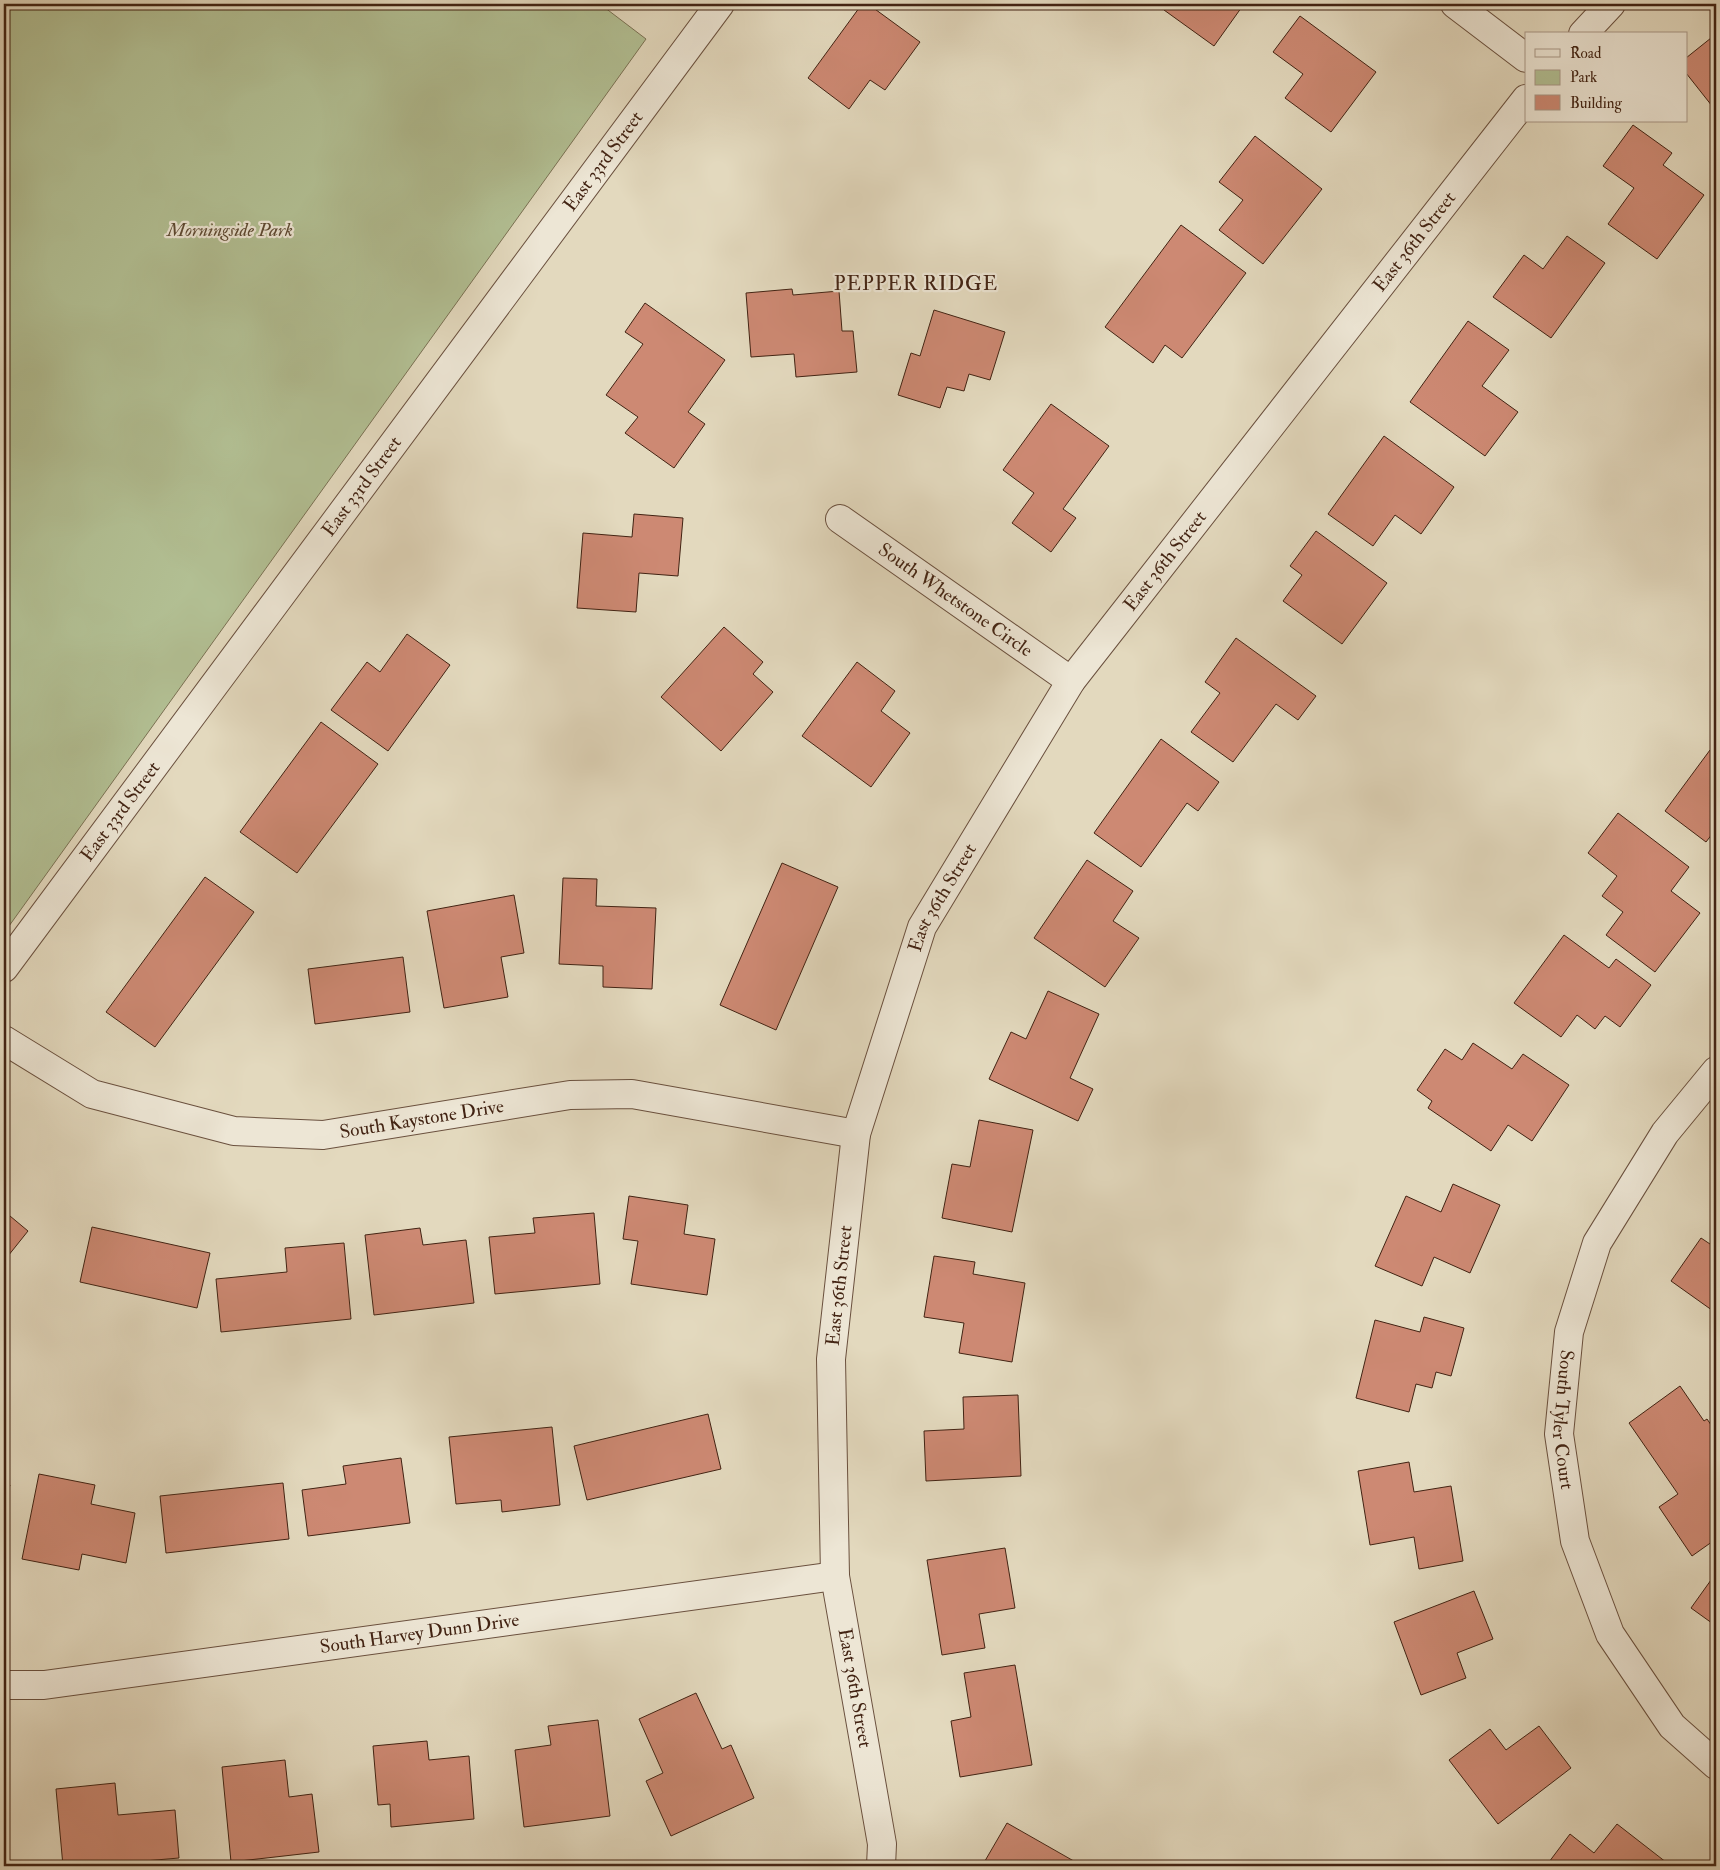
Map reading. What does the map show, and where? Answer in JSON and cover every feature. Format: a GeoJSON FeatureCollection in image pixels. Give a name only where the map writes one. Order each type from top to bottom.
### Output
{"type":"FeatureCollection","features":[{"type":"Feature","properties":{"kind":"street","name":"East 33rd Street"},"geometry":{"type":"LineString","coordinates":[[4,968],[720,4]]}},
{"type":"Feature","properties":{"kind":"street"},"geometry":{"type":"LineString","coordinates":[[1455,4],[1525,57]]}},
{"type":"Feature","properties":{"kind":"street"},"geometry":{"type":"LineString","coordinates":[[1585,32],[1611,4]]}},
{"type":"Feature","properties":{"kind":"street","name":"East 36th Street"},"geometry":{"type":"LineString","coordinates":[[881,1866],[882,1844],[835,1576],[831,1359],[856,1134],[922,927],[1071,681],[1525,100]]}},
{"type":"Feature","properties":{"kind":"street","name":"South Whetstone Circle"},"geometry":{"type":"LineString","coordinates":[[840,519],[1071,681]]}},
{"type":"Feature","properties":{"kind":"street","name":"South Kaystone Drive"},"geometry":{"type":"LineString","coordinates":[[4,1040],[92,1094],[234,1131],[323,1135],[570,1095],[632,1094],[856,1134]]}},
{"type":"Feature","properties":{"kind":"street","name":"South Tyler Court"},"geometry":{"type":"LineString","coordinates":[[1716,1071],[1665,1133],[1597,1243],[1569,1332],[1559,1434],[1575,1541],[1610,1634],[1672,1726],[1716,1764]]}},
{"type":"Feature","properties":{"kind":"street","name":"South Harvey Dunn Drive"},"geometry":{"type":"LineString","coordinates":[[4,1685],[44,1685],[835,1576]]}},
{"type":"Feature","properties":{"kind":"green space","name":"Morningside Park"},"geometry":{"type":"Polygon","coordinates":[[[4,4],[600,4],[646,39],[4,933],[4,4]]]}},
{"type":"Feature","properties":{"kind":"building"},"geometry":{"type":"Polygon","coordinates":[[[862,4],[868,4],[920,42],[885,90],[870,80],[849,109],[808,78],[862,4]]]}},
{"type":"Feature","properties":{"kind":"building"},"geometry":{"type":"Polygon","coordinates":[[[1169,4],[1244,4],[1214,46],[1164,10],[1169,4]]]}},
{"type":"Feature","properties":{"kind":"building"},"geometry":{"type":"Polygon","coordinates":[[[1300,16],[1376,72],[1331,132],[1285,98],[1303,74],[1273,52],[1300,16]]]}},
{"type":"Feature","properties":{"kind":"building"},"geometry":{"type":"Polygon","coordinates":[[[1716,34],[1716,111],[1688,76],[1688,56],[1716,34]]]}},
{"type":"Feature","properties":{"kind":"building"},"geometry":{"type":"Polygon","coordinates":[[[1633,125],[1672,153],[1663,165],[1704,195],[1657,259],[1608,224],[1634,188],[1603,166],[1633,125]]]}},
{"type":"Feature","properties":{"kind":"building"},"geometry":{"type":"Polygon","coordinates":[[[1255,136],[1322,189],[1263,264],[1219,230],[1243,200],[1219,182],[1255,136]]]}},
{"type":"Feature","properties":{"kind":"building"},"geometry":{"type":"Polygon","coordinates":[[[1181,225],[1246,273],[1182,358],[1165,345],[1153,363],[1105,327],[1181,225]]]}},
{"type":"Feature","properties":{"kind":"building"},"geometry":{"type":"Polygon","coordinates":[[[1567,236],[1605,263],[1551,338],[1493,297],[1524,255],[1543,269],[1567,236]]]}},
{"type":"Feature","properties":{"kind":"building"},"geometry":{"type":"Polygon","coordinates":[[[792,289],[793,295],[839,291],[842,331],[853,331],[857,372],[796,377],[794,354],[751,357],[746,293],[792,289]]]}},
{"type":"Feature","properties":{"kind":"building"},"geometry":{"type":"Polygon","coordinates":[[[645,303],[725,360],[688,412],[705,424],[674,468],[625,433],[638,417],[606,395],[643,344],[625,332],[645,303]]]}},
{"type":"Feature","properties":{"kind":"building"},"geometry":{"type":"Polygon","coordinates":[[[934,310],[1005,332],[990,380],[969,374],[964,391],[947,387],[940,408],[898,395],[911,353],[920,356],[934,310]]]}},
{"type":"Feature","properties":{"kind":"building"},"geometry":{"type":"Polygon","coordinates":[[[1468,321],[1509,350],[1482,386],[1518,412],[1485,456],[1410,402],[1468,321]]]}},
{"type":"Feature","properties":{"kind":"building"},"geometry":{"type":"Polygon","coordinates":[[[1051,404],[1109,446],[1063,509],[1076,518],[1051,552],[1012,523],[1034,493],[1003,470],[1051,404]]]}},
{"type":"Feature","properties":{"kind":"building"},"geometry":{"type":"Polygon","coordinates":[[[1384,436],[1454,487],[1421,534],[1395,515],[1373,546],[1328,514],[1384,436]]]}},
{"type":"Feature","properties":{"kind":"building"},"geometry":{"type":"Polygon","coordinates":[[[634,514],[683,518],[678,576],[639,573],[636,612],[577,608],[583,533],[632,537],[634,514]]]}},
{"type":"Feature","properties":{"kind":"building"},"geometry":{"type":"Polygon","coordinates":[[[1316,531],[1387,583],[1342,644],[1283,601],[1302,575],[1290,566],[1316,531]]]}},
{"type":"Feature","properties":{"kind":"building"},"geometry":{"type":"Polygon","coordinates":[[[724,627],[763,662],[753,674],[773,692],[721,751],[661,697],[724,627]]]}},
{"type":"Feature","properties":{"kind":"building"},"geometry":{"type":"Polygon","coordinates":[[[407,634],[450,665],[388,751],[331,710],[367,662],[380,672],[407,634]]]}},
{"type":"Feature","properties":{"kind":"building"},"geometry":{"type":"Polygon","coordinates":[[[1236,638],[1316,696],[1298,720],[1276,704],[1233,762],[1191,732],[1220,693],[1205,682],[1236,638]]]}},
{"type":"Feature","properties":{"kind":"building"},"geometry":{"type":"Polygon","coordinates":[[[857,662],[895,691],[881,711],[910,733],[871,787],[802,736],[857,662]]]}},
{"type":"Feature","properties":{"kind":"building"},"geometry":{"type":"Polygon","coordinates":[[[321,722],[378,764],[297,873],[240,832],[321,722]]]}},
{"type":"Feature","properties":{"kind":"building"},"geometry":{"type":"Polygon","coordinates":[[[1161,739],[1219,782],[1198,811],[1187,803],[1141,867],[1094,833],[1161,739]]]}},
{"type":"Feature","properties":{"kind":"building"},"geometry":{"type":"Polygon","coordinates":[[[1710,750],[1716,755],[1716,829],[1706,842],[1665,811],[1710,750]]]}},
{"type":"Feature","properties":{"kind":"building"},"geometry":{"type":"Polygon","coordinates":[[[1618,813],[1689,867],[1671,891],[1700,913],[1655,972],[1606,935],[1623,912],[1602,896],[1617,876],[1588,853],[1618,813]]]}},
{"type":"Feature","properties":{"kind":"building"},"geometry":{"type":"Polygon","coordinates":[[[1087,860],[1133,891],[1113,921],[1139,938],[1105,987],[1034,938],[1087,860]]]}},
{"type":"Feature","properties":{"kind":"building"},"geometry":{"type":"Polygon","coordinates":[[[782,863],[838,887],[776,1030],[720,1005],[782,863]]]}},
{"type":"Feature","properties":{"kind":"building"},"geometry":{"type":"Polygon","coordinates":[[[205,877],[254,912],[155,1047],[106,1012],[205,877]]]}},
{"type":"Feature","properties":{"kind":"building"},"geometry":{"type":"Polygon","coordinates":[[[563,878],[597,879],[596,906],[656,908],[652,989],[603,987],[603,966],[559,964],[563,878]]]}},
{"type":"Feature","properties":{"kind":"building"},"geometry":{"type":"Polygon","coordinates":[[[514,895],[524,953],[501,957],[508,997],[444,1008],[427,911],[514,895]]]}},
{"type":"Feature","properties":{"kind":"building"},"geometry":{"type":"Polygon","coordinates":[[[1564,935],[1609,968],[1616,959],[1651,985],[1620,1027],[1605,1016],[1595,1029],[1577,1015],[1561,1037],[1514,1003],[1564,935]]]}},
{"type":"Feature","properties":{"kind":"building"},"geometry":{"type":"Polygon","coordinates":[[[403,957],[410,1012],[315,1024],[308,969],[403,957]]]}},
{"type":"Feature","properties":{"kind":"building"},"geometry":{"type":"Polygon","coordinates":[[[1048,991],[1099,1014],[1070,1078],[1093,1089],[1078,1121],[989,1079],[1011,1032],[1026,1039],[1048,991]]]}},
{"type":"Feature","properties":{"kind":"building"},"geometry":{"type":"Polygon","coordinates":[[[1473,1043],[1512,1069],[1523,1054],[1569,1085],[1532,1141],[1508,1125],[1491,1151],[1428,1108],[1432,1101],[1417,1090],[1445,1049],[1462,1060],[1473,1043]]]}},
{"type":"Feature","properties":{"kind":"building"},"geometry":{"type":"Polygon","coordinates":[[[979,1120],[1033,1130],[1012,1232],[942,1218],[952,1164],[970,1167],[979,1120]]]}},
{"type":"Feature","properties":{"kind":"building"},"geometry":{"type":"Polygon","coordinates":[[[1453,1184],[1500,1205],[1470,1273],[1434,1257],[1422,1286],[1375,1266],[1406,1196],[1441,1212],[1453,1184]]]}},
{"type":"Feature","properties":{"kind":"building"},"geometry":{"type":"Polygon","coordinates":[[[629,1196],[688,1205],[684,1234],[715,1239],[707,1295],[631,1284],[638,1241],[623,1239],[629,1196]]]}},
{"type":"Feature","properties":{"kind":"building"},"geometry":{"type":"Polygon","coordinates":[[[4,1211],[28,1231],[4,1261],[4,1211]]]}},
{"type":"Feature","properties":{"kind":"building"},"geometry":{"type":"Polygon","coordinates":[[[594,1213],[600,1284],[495,1294],[489,1237],[535,1233],[533,1218],[594,1213]]]}},
{"type":"Feature","properties":{"kind":"building"},"geometry":{"type":"Polygon","coordinates":[[[92,1227],[210,1253],[197,1308],[80,1282],[92,1227]]]}},
{"type":"Feature","properties":{"kind":"building"},"geometry":{"type":"Polygon","coordinates":[[[420,1228],[423,1245],[466,1240],[474,1303],[374,1315],[365,1235],[420,1228]]]}},
{"type":"Feature","properties":{"kind":"building"},"geometry":{"type":"Polygon","coordinates":[[[1701,1238],[1716,1248],[1716,1313],[1671,1281],[1701,1238]]]}},
{"type":"Feature","properties":{"kind":"building"},"geometry":{"type":"Polygon","coordinates":[[[344,1243],[351,1319],[221,1332],[216,1279],[287,1272],[285,1248],[344,1243]]]}},
{"type":"Feature","properties":{"kind":"building"},"geometry":{"type":"Polygon","coordinates":[[[934,1256],[975,1262],[973,1274],[1025,1283],[1012,1362],[959,1353],[964,1323],[924,1317],[934,1256]]]}},
{"type":"Feature","properties":{"kind":"building"},"geometry":{"type":"Polygon","coordinates":[[[1424,1317],[1464,1328],[1451,1376],[1436,1372],[1432,1388],[1416,1384],[1409,1412],[1356,1398],[1375,1320],[1420,1332],[1424,1317]]]}},
{"type":"Feature","properties":{"kind":"building"},"geometry":{"type":"Polygon","coordinates":[[[1680,1386],[1704,1421],[1707,1419],[1716,1432],[1716,1539],[1692,1556],[1659,1507],[1678,1494],[1629,1423],[1680,1386]]]}},
{"type":"Feature","properties":{"kind":"building"},"geometry":{"type":"Polygon","coordinates":[[[1018,1395],[1021,1476],[926,1481],[924,1431],[964,1429],[963,1397],[1018,1395]]]}},
{"type":"Feature","properties":{"kind":"building"},"geometry":{"type":"Polygon","coordinates":[[[708,1414],[721,1469],[587,1500],[574,1446],[708,1414]]]}},
{"type":"Feature","properties":{"kind":"building"},"geometry":{"type":"Polygon","coordinates":[[[552,1427],[560,1505],[502,1512],[501,1500],[456,1504],[449,1437],[552,1427]]]}},
{"type":"Feature","properties":{"kind":"building"},"geometry":{"type":"Polygon","coordinates":[[[401,1458],[410,1523],[308,1536],[302,1490],[346,1484],[343,1466],[401,1458]]]}},
{"type":"Feature","properties":{"kind":"building"},"geometry":{"type":"Polygon","coordinates":[[[1409,1462],[1414,1492],[1451,1486],[1463,1561],[1419,1569],[1414,1537],[1370,1545],[1358,1471],[1409,1462]]]}},
{"type":"Feature","properties":{"kind":"building"},"geometry":{"type":"Polygon","coordinates":[[[39,1474],[95,1485],[91,1504],[135,1513],[126,1563],[82,1554],[79,1570],[22,1559],[39,1474]]]}},
{"type":"Feature","properties":{"kind":"building"},"geometry":{"type":"Polygon","coordinates":[[[4,1483],[10,1485],[4,1504],[4,1483]]]}},
{"type":"Feature","properties":{"kind":"building"},"geometry":{"type":"Polygon","coordinates":[[[283,1483],[289,1539],[166,1553],[160,1496],[283,1483]]]}},
{"type":"Feature","properties":{"kind":"building"},"geometry":{"type":"Polygon","coordinates":[[[1005,1548],[1015,1608],[979,1614],[985,1648],[942,1655],[927,1560],[1005,1548]]]}},
{"type":"Feature","properties":{"kind":"building"},"geometry":{"type":"Polygon","coordinates":[[[1716,1573],[1716,1626],[1691,1608],[1716,1573]]]}},
{"type":"Feature","properties":{"kind":"building"},"geometry":{"type":"Polygon","coordinates":[[[1474,1591],[1493,1639],[1457,1653],[1466,1678],[1421,1695],[1394,1622],[1474,1591]]]}},
{"type":"Feature","properties":{"kind":"building"},"geometry":{"type":"Polygon","coordinates":[[[1015,1665],[1032,1765],[960,1777],[951,1721],[971,1717],[964,1673],[1015,1665]]]}},
{"type":"Feature","properties":{"kind":"building"},"geometry":{"type":"Polygon","coordinates":[[[696,1693],[722,1749],[731,1745],[754,1798],[671,1836],[646,1781],[663,1773],[639,1719],[696,1693]]]}},
{"type":"Feature","properties":{"kind":"building"},"geometry":{"type":"Polygon","coordinates":[[[598,1720],[610,1816],[524,1827],[515,1750],[551,1745],[548,1726],[598,1720]]]}},
{"type":"Feature","properties":{"kind":"building"},"geometry":{"type":"Polygon","coordinates":[[[1539,1726],[1571,1768],[1498,1824],[1449,1760],[1490,1729],[1506,1750],[1539,1726]]]}},
{"type":"Feature","properties":{"kind":"building"},"geometry":{"type":"Polygon","coordinates":[[[427,1741],[429,1760],[469,1756],[474,1819],[391,1827],[390,1804],[378,1805],[373,1746],[427,1741]]]}},
{"type":"Feature","properties":{"kind":"building"},"geometry":{"type":"Polygon","coordinates":[[[285,1760],[289,1797],[312,1794],[319,1852],[231,1862],[222,1767],[285,1760]]]}},
{"type":"Feature","properties":{"kind":"building"},"geometry":{"type":"Polygon","coordinates":[[[115,1783],[118,1815],[175,1810],[179,1858],[121,1863],[122,1866],[63,1866],[56,1789],[115,1783]]]}},
{"type":"Feature","properties":{"kind":"building"},"geometry":{"type":"Polygon","coordinates":[[[1007,1823],[1079,1864],[1078,1866],[982,1866],[1007,1823]]]}},
{"type":"Feature","properties":{"kind":"building"},"geometry":{"type":"Polygon","coordinates":[[[1617,1824],[1671,1866],[1546,1866],[1570,1834],[1594,1853],[1617,1824]]]}},
{"type":"Feature","properties":{"kind":"district","name":"PEPPER RIDGE"},"geometry":{"type":"Point","coordinates":[916,283]}}]}
